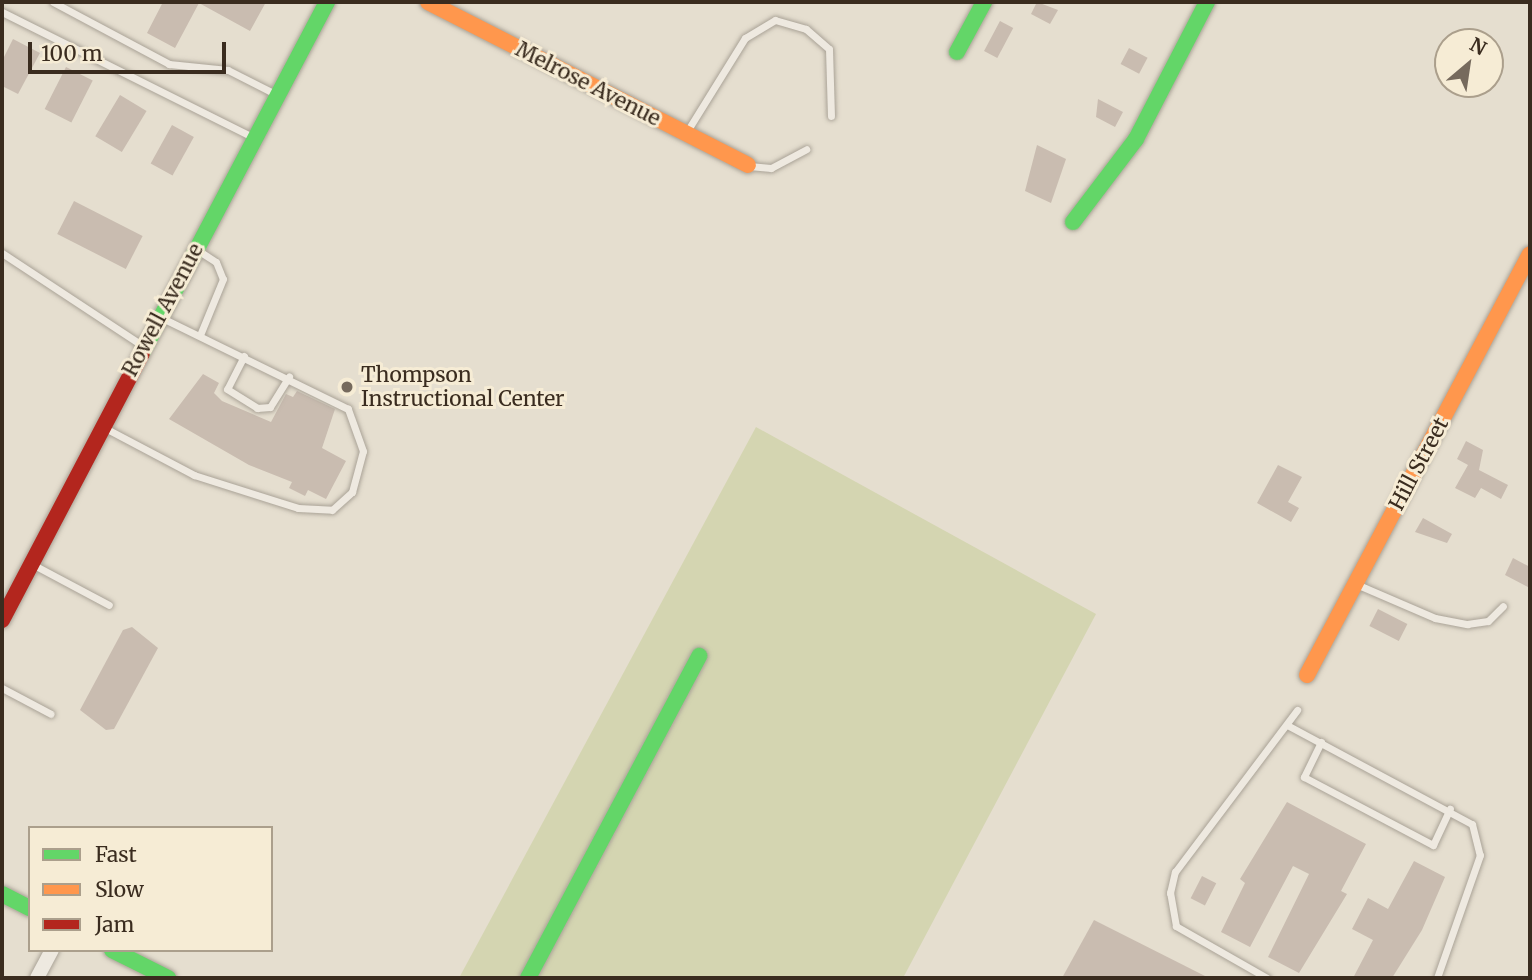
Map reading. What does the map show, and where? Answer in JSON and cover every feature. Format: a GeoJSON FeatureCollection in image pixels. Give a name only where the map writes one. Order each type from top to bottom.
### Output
{"type":"FeatureCollection","features":[{"type":"Feature","properties":{"kind":"street","name":"Rowell Avenue"},"geometry":{"type":"LineString","coordinates":[[2,620],[101,426],[327,2]]}},
{"type":"Feature","properties":{"kind":"street","name":"Melrose Avenue"},"geometry":{"type":"LineString","coordinates":[[428,2],[748,165]]}},
{"type":"Feature","properties":{"kind":"street"},"geometry":{"type":"LineString","coordinates":[[957,52],[984,2]]}},
{"type":"Feature","properties":{"kind":"street"},"geometry":{"type":"LineString","coordinates":[[1073,222],[1136,139],[1207,2]]}},
{"type":"Feature","properties":{"kind":"street","name":"Hill Street"},"geometry":{"type":"LineString","coordinates":[[1307,675],[1530,254]]}},
{"type":"Feature","properties":{"kind":"street"},"geometry":{"type":"LineString","coordinates":[[528,978],[699,656]]}},
{"type":"Feature","properties":{"kind":"street"},"geometry":{"type":"LineString","coordinates":[[2,894],[28,907]]}},
{"type":"Feature","properties":{"kind":"street"},"geometry":{"type":"LineString","coordinates":[[37,978],[51,952]]}},
{"type":"Feature","properties":{"kind":"street"},"geometry":{"type":"LineString","coordinates":[[116,952],[168,978]]}},
{"type":"Feature","properties":{"kind":"lane"},"geometry":{"type":"LineString","coordinates":[[53,2],[169,64],[228,70],[277,96]]}},
{"type":"Feature","properties":{"kind":"lane"},"geometry":{"type":"LineString","coordinates":[[2,12],[255,138]]}},
{"type":"Feature","properties":{"kind":"lane"},"geometry":{"type":"LineString","coordinates":[[686,134],[745,38],[775,20],[806,29],[829,50],[831,116]]}},
{"type":"Feature","properties":{"kind":"lane"},"geometry":{"type":"LineString","coordinates":[[748,165],[771,168],[806,149]]}},
{"type":"Feature","properties":{"kind":"lane"},"geometry":{"type":"LineString","coordinates":[[195,249],[216,262],[223,279],[201,335]]}},
{"type":"Feature","properties":{"kind":"lane"},"geometry":{"type":"LineString","coordinates":[[2,253],[144,347]]}},
{"type":"Feature","properties":{"kind":"lane"},"geometry":{"type":"LineString","coordinates":[[101,426],[203,478],[298,508],[332,510],[348,498],[360,471],[357,423],[344,406],[289,376],[159,316]]}},
{"type":"Feature","properties":{"kind":"lane"},"geometry":{"type":"LineString","coordinates":[[244,356],[227,389],[257,408],[270,407],[289,376]]}},
{"type":"Feature","properties":{"kind":"lane"},"geometry":{"type":"LineString","coordinates":[[32,564],[109,606]]}},
{"type":"Feature","properties":{"kind":"lane"},"geometry":{"type":"LineString","coordinates":[[1356,583],[1435,618],[1467,624],[1488,621],[1503,606]]}},
{"type":"Feature","properties":{"kind":"lane"},"geometry":{"type":"LineString","coordinates":[[2,688],[51,714]]}},
{"type":"Feature","properties":{"kind":"lane"},"geometry":{"type":"LineString","coordinates":[[1267,978],[1192,939],[1176,926],[1170,893],[1175,872],[1297,710]]}},
{"type":"Feature","properties":{"kind":"lane"},"geometry":{"type":"LineString","coordinates":[[1287,725],[1450,809],[1472,824],[1480,855],[1437,978]]}},
{"type":"Feature","properties":{"kind":"lane"},"geometry":{"type":"LineString","coordinates":[[1321,742],[1304,777],[1433,845],[1450,809]]}},
{"type":"Feature","properties":{"kind":"green space"},"geometry":{"type":"Polygon","coordinates":[[[756,427],[1096,614],[903,978],[459,978],[756,427]]]}},
{"type":"Feature","properties":{"kind":"building"},"geometry":{"type":"Polygon","coordinates":[[[163,2],[266,2],[250,31],[199,3],[175,48],[147,33],[163,2]]]}},
{"type":"Feature","properties":{"kind":"building"},"geometry":{"type":"Polygon","coordinates":[[[1037,2],[1058,10],[1050,24],[1031,14],[1037,2]]]}},
{"type":"Feature","properties":{"kind":"building"},"geometry":{"type":"Polygon","coordinates":[[[1000,21],[1013,28],[997,58],[984,51],[1000,21]]]}},
{"type":"Feature","properties":{"kind":"building"},"geometry":{"type":"Polygon","coordinates":[[[13,39],[40,53],[18,94],[2,86],[2,61],[13,39]]]}},
{"type":"Feature","properties":{"kind":"building"},"geometry":{"type":"Polygon","coordinates":[[[1129,48],[1148,58],[1139,74],[1121,64],[1129,48]]]}},
{"type":"Feature","properties":{"kind":"building"},"geometry":{"type":"Polygon","coordinates":[[[66,67],[93,81],[71,122],[45,109],[66,67]]]}},
{"type":"Feature","properties":{"kind":"building"},"geometry":{"type":"Polygon","coordinates":[[[120,95],[147,111],[122,152],[95,136],[120,95]]]}},
{"type":"Feature","properties":{"kind":"building"},"geometry":{"type":"Polygon","coordinates":[[[1098,99],[1123,112],[1115,127],[1096,117],[1098,99]]]}},
{"type":"Feature","properties":{"kind":"building"},"geometry":{"type":"Polygon","coordinates":[[[172,125],[194,137],[173,176],[151,163],[172,125]]]}},
{"type":"Feature","properties":{"kind":"building"},"geometry":{"type":"Polygon","coordinates":[[[1037,145],[1066,159],[1051,203],[1025,191],[1037,145]]]}},
{"type":"Feature","properties":{"kind":"building"},"geometry":{"type":"Polygon","coordinates":[[[74,201],[143,236],[126,269],[57,234],[74,201]]]}},
{"type":"Feature","properties":{"kind":"building"},"geometry":{"type":"Polygon","coordinates":[[[203,374],[219,383],[214,393],[222,401],[271,422],[286,394],[293,397],[297,391],[335,409],[322,448],[346,461],[326,499],[308,490],[305,496],[289,488],[292,482],[249,465],[169,419],[203,374]]]}},
{"type":"Feature","properties":{"kind":"building"},"geometry":{"type":"Polygon","coordinates":[[[1466,441],[1483,450],[1479,470],[1508,485],[1501,499],[1481,488],[1475,498],[1455,488],[1468,465],[1457,459],[1466,441]]]}},
{"type":"Feature","properties":{"kind":"building"},"geometry":{"type":"Polygon","coordinates":[[[1278,465],[1302,477],[1288,502],[1299,508],[1291,522],[1257,503],[1278,465]]]}},
{"type":"Feature","properties":{"kind":"building"},"geometry":{"type":"Polygon","coordinates":[[[1423,518],[1452,534],[1447,543],[1415,532],[1423,518]]]}},
{"type":"Feature","properties":{"kind":"building"},"geometry":{"type":"Polygon","coordinates":[[[1513,558],[1530,567],[1530,588],[1505,575],[1513,558]]]}},
{"type":"Feature","properties":{"kind":"building"},"geometry":{"type":"Polygon","coordinates":[[[1378,609],[1407,624],[1399,641],[1369,626],[1378,609]]]}},
{"type":"Feature","properties":{"kind":"building"},"geometry":{"type":"Polygon","coordinates":[[[132,627],[158,648],[114,729],[106,730],[80,710],[123,630],[132,627]]]}},
{"type":"Feature","properties":{"kind":"building"},"geometry":{"type":"Polygon","coordinates":[[[1287,802],[1366,844],[1341,891],[1347,894],[1299,973],[1268,957],[1309,874],[1293,866],[1250,947],[1221,932],[1245,883],[1240,879],[1287,802]]]}},
{"type":"Feature","properties":{"kind":"building"},"geometry":{"type":"Polygon","coordinates":[[[1414,861],[1445,877],[1422,930],[1392,978],[1353,978],[1373,940],[1352,929],[1368,898],[1388,909],[1414,861]]]}},
{"type":"Feature","properties":{"kind":"building"},"geometry":{"type":"Polygon","coordinates":[[[1202,876],[1216,883],[1205,906],[1191,898],[1202,876]]]}},
{"type":"Feature","properties":{"kind":"building"},"geometry":{"type":"Polygon","coordinates":[[[1094,920],[1209,978],[1062,978],[1094,920]]]}},
{"type":"Feature","properties":{"kind":"traffic: fast"},"geometry":{"type":"LineString","coordinates":[[142,353],[327,2]]}},
{"type":"Feature","properties":{"kind":"traffic: fast"},"geometry":{"type":"LineString","coordinates":[[957,52],[984,2]]}},
{"type":"Feature","properties":{"kind":"traffic: fast"},"geometry":{"type":"LineString","coordinates":[[1073,222],[1136,139],[1207,2]]}},
{"type":"Feature","properties":{"kind":"traffic: fast"},"geometry":{"type":"LineString","coordinates":[[528,978],[699,656]]}},
{"type":"Feature","properties":{"kind":"traffic: fast"},"geometry":{"type":"LineString","coordinates":[[2,894],[28,907]]}},
{"type":"Feature","properties":{"kind":"traffic: fast"},"geometry":{"type":"LineString","coordinates":[[116,952],[168,978]]}},
{"type":"Feature","properties":{"kind":"traffic: slow"},"geometry":{"type":"LineString","coordinates":[[428,2],[748,165]]}},
{"type":"Feature","properties":{"kind":"traffic: slow"},"geometry":{"type":"LineString","coordinates":[[1307,675],[1530,254]]}},
{"type":"Feature","properties":{"kind":"traffic: jam"},"geometry":{"type":"LineString","coordinates":[[2,620],[142,353]]}},
{"type":"Feature","properties":{"kind":"place","name":"Thompson Instructional Center"},"geometry":{"type":"Point","coordinates":[347,387]}}]}
